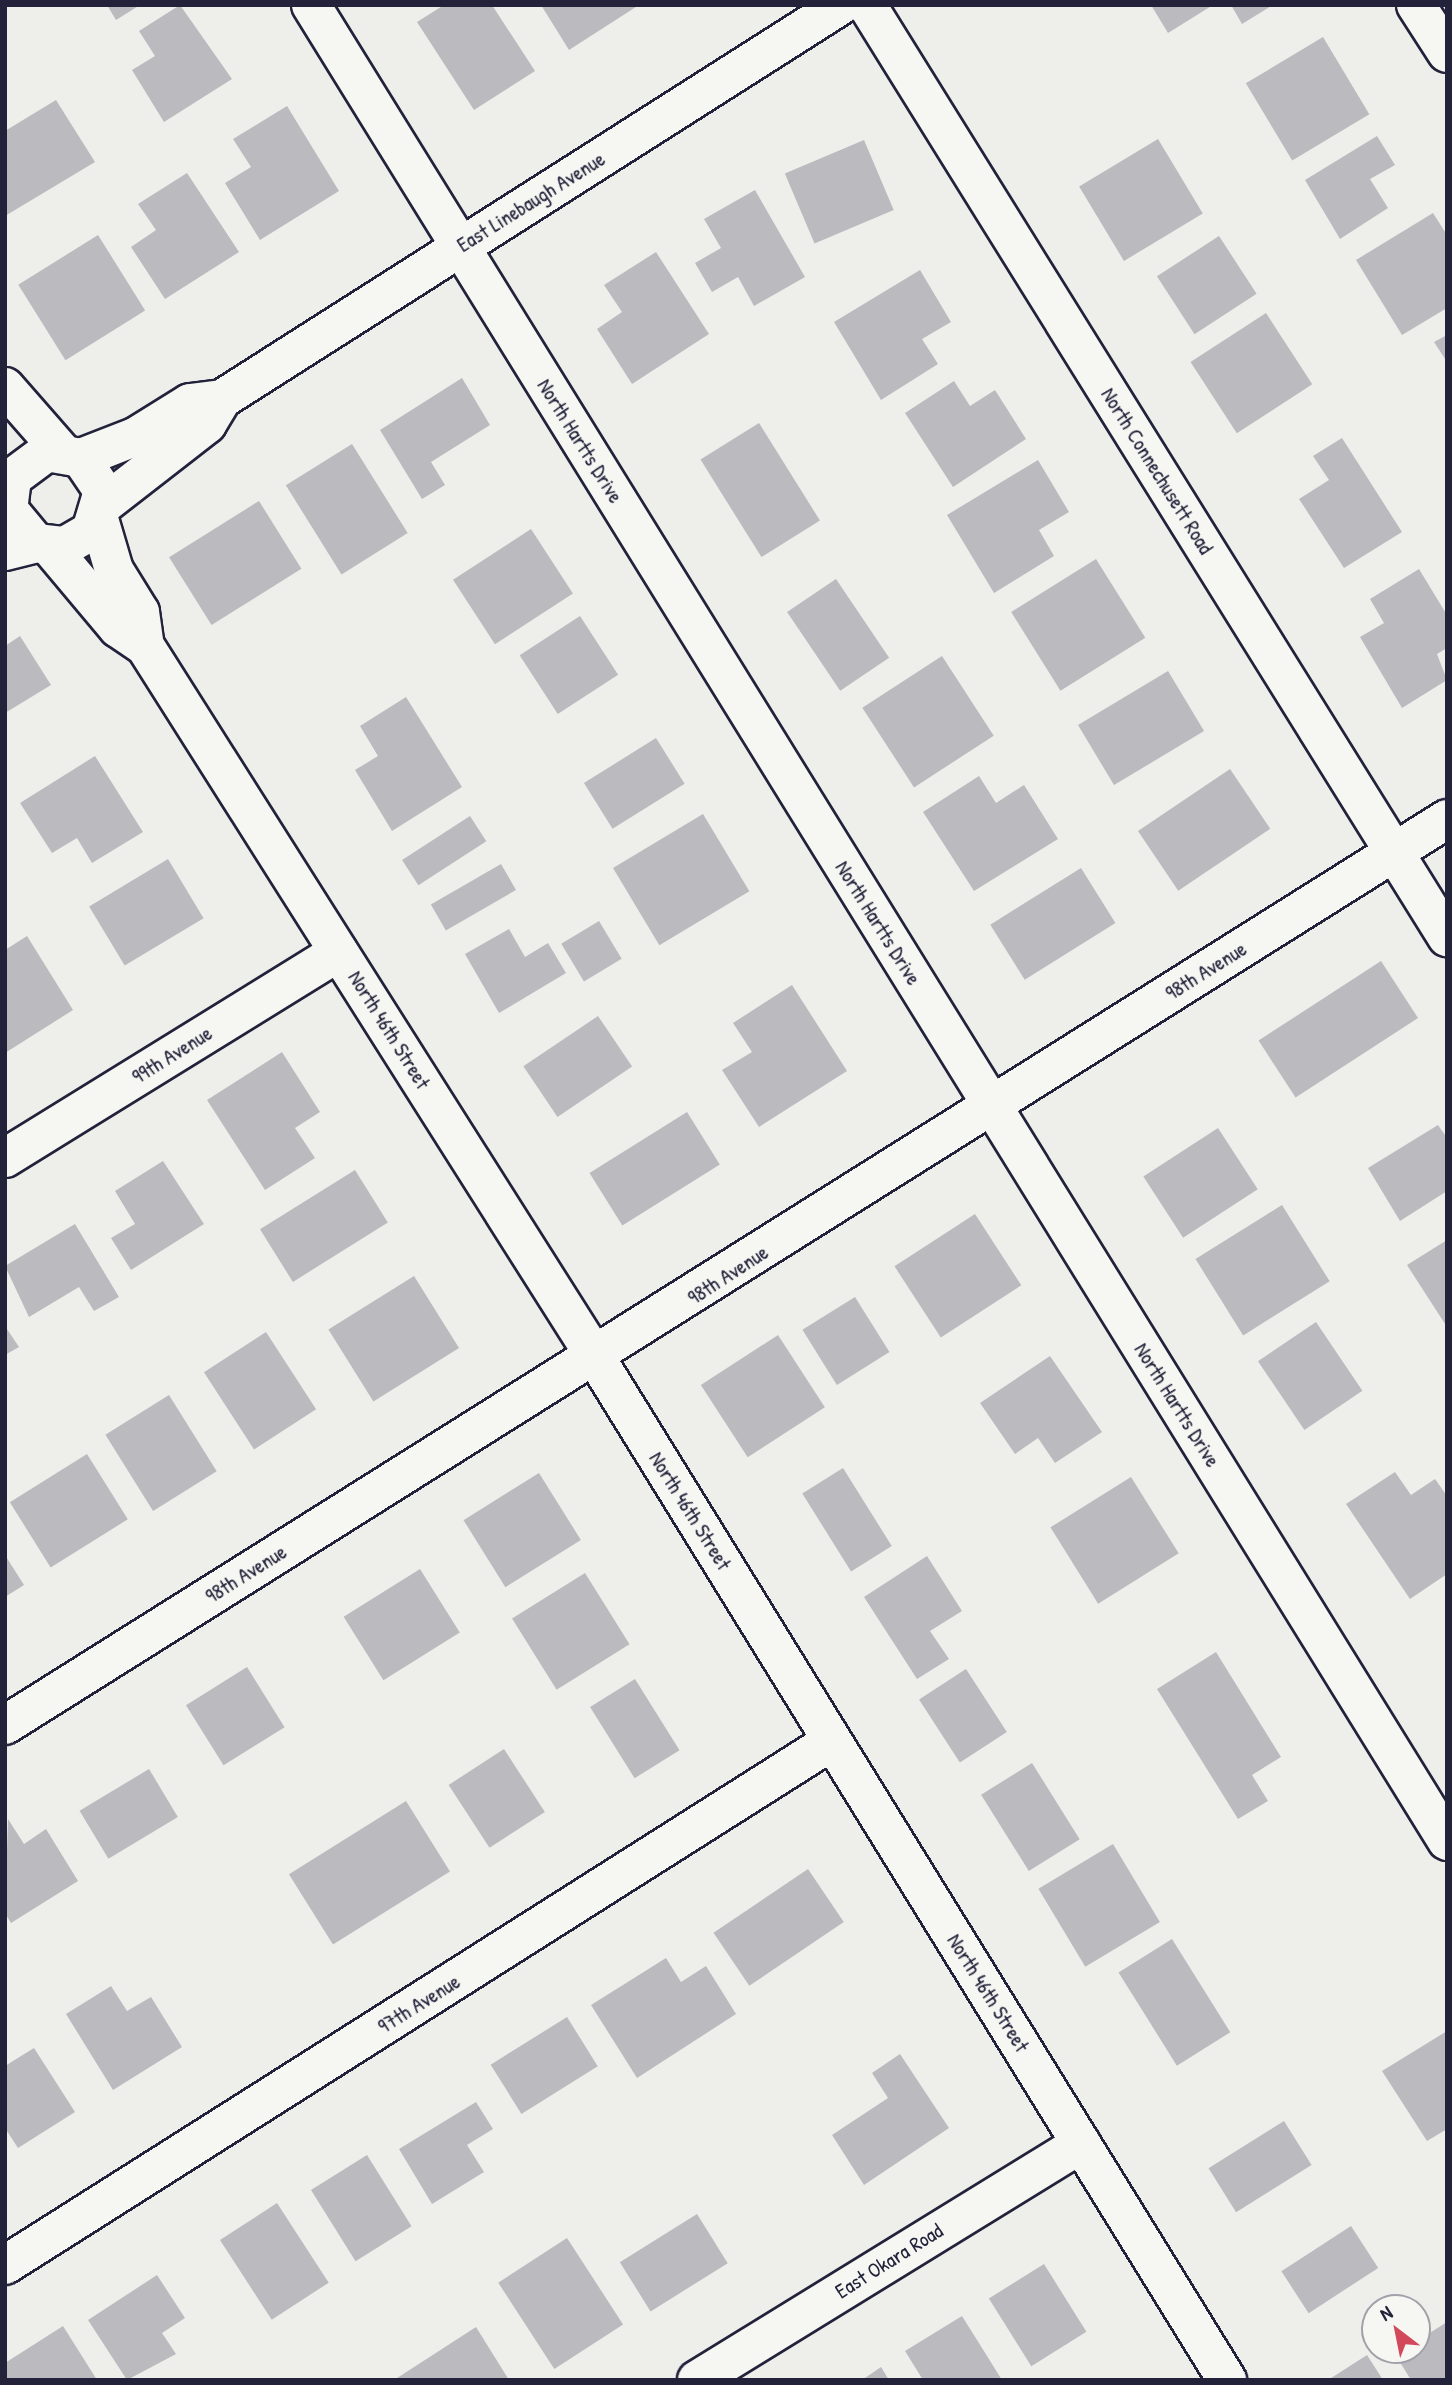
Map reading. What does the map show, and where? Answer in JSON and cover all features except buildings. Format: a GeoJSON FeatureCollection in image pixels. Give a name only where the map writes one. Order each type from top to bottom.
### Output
{"type":"FeatureCollection","features":[{"type":"Feature","properties":{"kind":"street","name":"North Hartts Drive"},"geometry":{"type":"LineString","coordinates":[[311,5],[1447,1840]]}},
{"type":"Feature","properties":{"kind":"street","name":"East Linebaugh Avenue"},"geometry":{"type":"LineString","coordinates":[[71,455],[137,436],[190,403],[222,399],[841,5]]}},
{"type":"Feature","properties":{"kind":"street","name":"North Connechusett Road"},"geometry":{"type":"LineString","coordinates":[[867,5],[1447,937]]}},
{"type":"Feature","properties":{"kind":"street"},"geometry":{"type":"LineString","coordinates":[[1416,5],[1447,53]]}},
{"type":"Feature","properties":{"kind":"street"},"geometry":{"type":"LineString","coordinates":[[5,387],[71,455],[99,478],[101,512],[80,541],[30,547],[13,523],[8,479],[33,457],[71,455]]}},
{"type":"Feature","properties":{"kind":"street","name":"East Linebaugh Avenue"},"geometry":{"type":"LineString","coordinates":[[101,512],[207,424],[222,399]]}},
{"type":"Feature","properties":{"kind":"street","name":"North 46th Street"},"geometry":{"type":"LineString","coordinates":[[101,512],[114,570],[140,612],[145,646]]}},
{"type":"Feature","properties":{"kind":"street","name":"North 46th Street"},"geometry":{"type":"LineString","coordinates":[[30,547],[118,628],[145,646],[594,1355],[1227,2380]]}},
{"type":"Feature","properties":{"kind":"street","name":"98th Avenue"},"geometry":{"type":"LineString","coordinates":[[5,1725],[594,1355],[632,1336],[1447,819]]}},
{"type":"Feature","properties":{"kind":"street","name":"99th Avenue"},"geometry":{"type":"LineString","coordinates":[[5,1158],[339,952]]}},
{"type":"Feature","properties":{"kind":"street","name":"97th Avenue"},"geometry":{"type":"LineString","coordinates":[[5,2265],[832,1741]]}},
{"type":"Feature","properties":{"kind":"street","name":"East Okara Road"},"geometry":{"type":"LineString","coordinates":[[698,2380],[1081,2144]]}}]}
